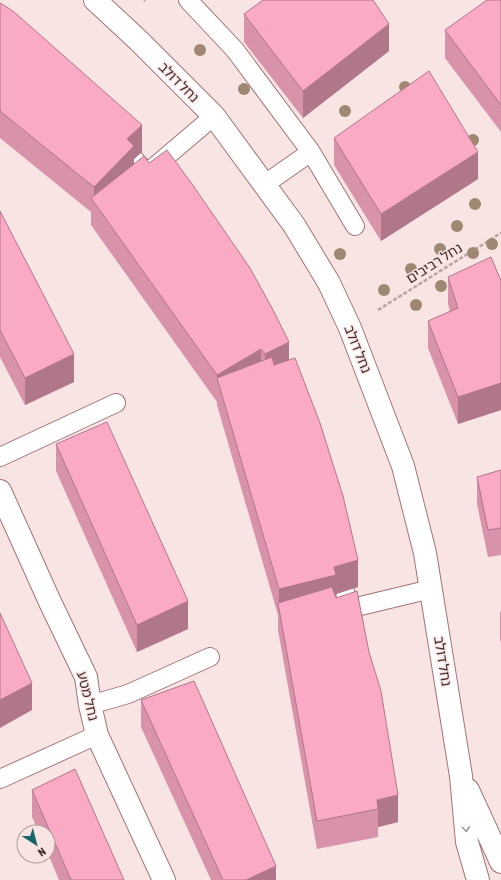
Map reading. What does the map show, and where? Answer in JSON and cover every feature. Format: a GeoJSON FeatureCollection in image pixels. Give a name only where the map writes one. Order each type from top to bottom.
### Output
{"type":"FeatureCollection","features":[{"type":"Feature","properties":{"kind":"street","name":"נחל דולב"},"geometry":{"type":"LineString","coordinates":[[95,0],[139,41],[214,116],[294,225],[329,283],[350,328],[403,466],[425,553],[461,776],[467,842],[478,880]]}},
{"type":"Feature","properties":{"kind":"street","name":"נחל מטע"},"geometry":{"type":"LineString","coordinates":[[1,498],[86,677],[90,705],[97,735],[164,880]]}},
{"type":"Feature","properties":{"kind":"street","name":"נחל דולב"},"geometry":{"type":"LineString","coordinates":[[461,776],[501,862]]}},
{"type":"Feature","properties":{"kind":"lane"},"geometry":{"type":"LineString","coordinates":[[188,0],[235,50],[311,152],[355,226]]}},
{"type":"Feature","properties":{"kind":"lane"},"geometry":{"type":"LineString","coordinates":[[134,159],[152,179],[214,116]]}},
{"type":"Feature","properties":{"kind":"lane"},"geometry":{"type":"LineString","coordinates":[[265,184],[311,152]]}},
{"type":"Feature","properties":{"kind":"lane"},"geometry":{"type":"LineString","coordinates":[[0,457],[116,403]]}},
{"type":"Feature","properties":{"kind":"lane"},"geometry":{"type":"LineString","coordinates":[[347,607],[431,589]]}},
{"type":"Feature","properties":{"kind":"lane"},"geometry":{"type":"LineString","coordinates":[[90,705],[128,694],[210,657]]}},
{"type":"Feature","properties":{"kind":"lane"},"geometry":{"type":"LineString","coordinates":[[0,779],[97,735]]}},
{"type":"Feature","properties":{"kind":"path","name":"נחל רביבים"},"geometry":{"type":"LineString","coordinates":[[378,310],[501,233]]}},
{"type":"Feature","properties":{"kind":"building"},"geometry":{"type":"Polygon","coordinates":[[[263,0],[373,0],[389,24],[303,91],[244,14],[263,0]]]}},
{"type":"Feature","properties":{"kind":"building"},"geometry":{"type":"Polygon","coordinates":[[[487,0],[501,0],[501,105],[445,30],[487,0]]]}},
{"type":"Feature","properties":{"kind":"building"},"geometry":{"type":"Polygon","coordinates":[[[0,3],[13,11],[142,125],[127,139],[134,146],[94,187],[0,111],[0,3]]]}},
{"type":"Feature","properties":{"kind":"building"},"geometry":{"type":"Polygon","coordinates":[[[429,71],[478,152],[381,214],[334,138],[429,71]]]}},
{"type":"Feature","properties":{"kind":"building"},"geometry":{"type":"Polygon","coordinates":[[[167,150],[250,268],[289,342],[265,354],[261,349],[217,375],[91,198],[144,156],[149,163],[167,150]]]}},
{"type":"Feature","properties":{"kind":"building"},"geometry":{"type":"Polygon","coordinates":[[[0,211],[74,354],[25,378],[0,330],[0,211]]]}},
{"type":"Feature","properties":{"kind":"building"},"geometry":{"type":"Polygon","coordinates":[[[491,257],[501,281],[501,383],[458,397],[428,321],[458,308],[448,277],[491,257]]]}},
{"type":"Feature","properties":{"kind":"building"},"geometry":{"type":"Polygon","coordinates":[[[272,357],[274,365],[295,358],[320,423],[343,496],[358,560],[334,567],[336,575],[279,589],[217,378],[272,357]]]}},
{"type":"Feature","properties":{"kind":"building"},"geometry":{"type":"Polygon","coordinates":[[[107,422],[188,601],[137,625],[56,444],[107,422]]]}},
{"type":"Feature","properties":{"kind":"building"},"geometry":{"type":"Polygon","coordinates":[[[501,470],[501,528],[488,530],[477,477],[501,470]]]}},
{"type":"Feature","properties":{"kind":"building"},"geometry":{"type":"Polygon","coordinates":[[[332,587],[336,598],[357,591],[369,652],[381,691],[398,795],[377,800],[378,809],[317,821],[278,603],[332,587]]]}},
{"type":"Feature","properties":{"kind":"building"},"geometry":{"type":"Polygon","coordinates":[[[0,613],[32,683],[0,700],[0,613]]]}},
{"type":"Feature","properties":{"kind":"building"},"geometry":{"type":"Polygon","coordinates":[[[194,681],[276,866],[246,880],[223,880],[141,700],[194,681]]]}},
{"type":"Feature","properties":{"kind":"building"},"geometry":{"type":"Polygon","coordinates":[[[75,769],[124,880],[71,880],[56,845],[56,824],[47,824],[32,790],[75,769]]]}}]}
